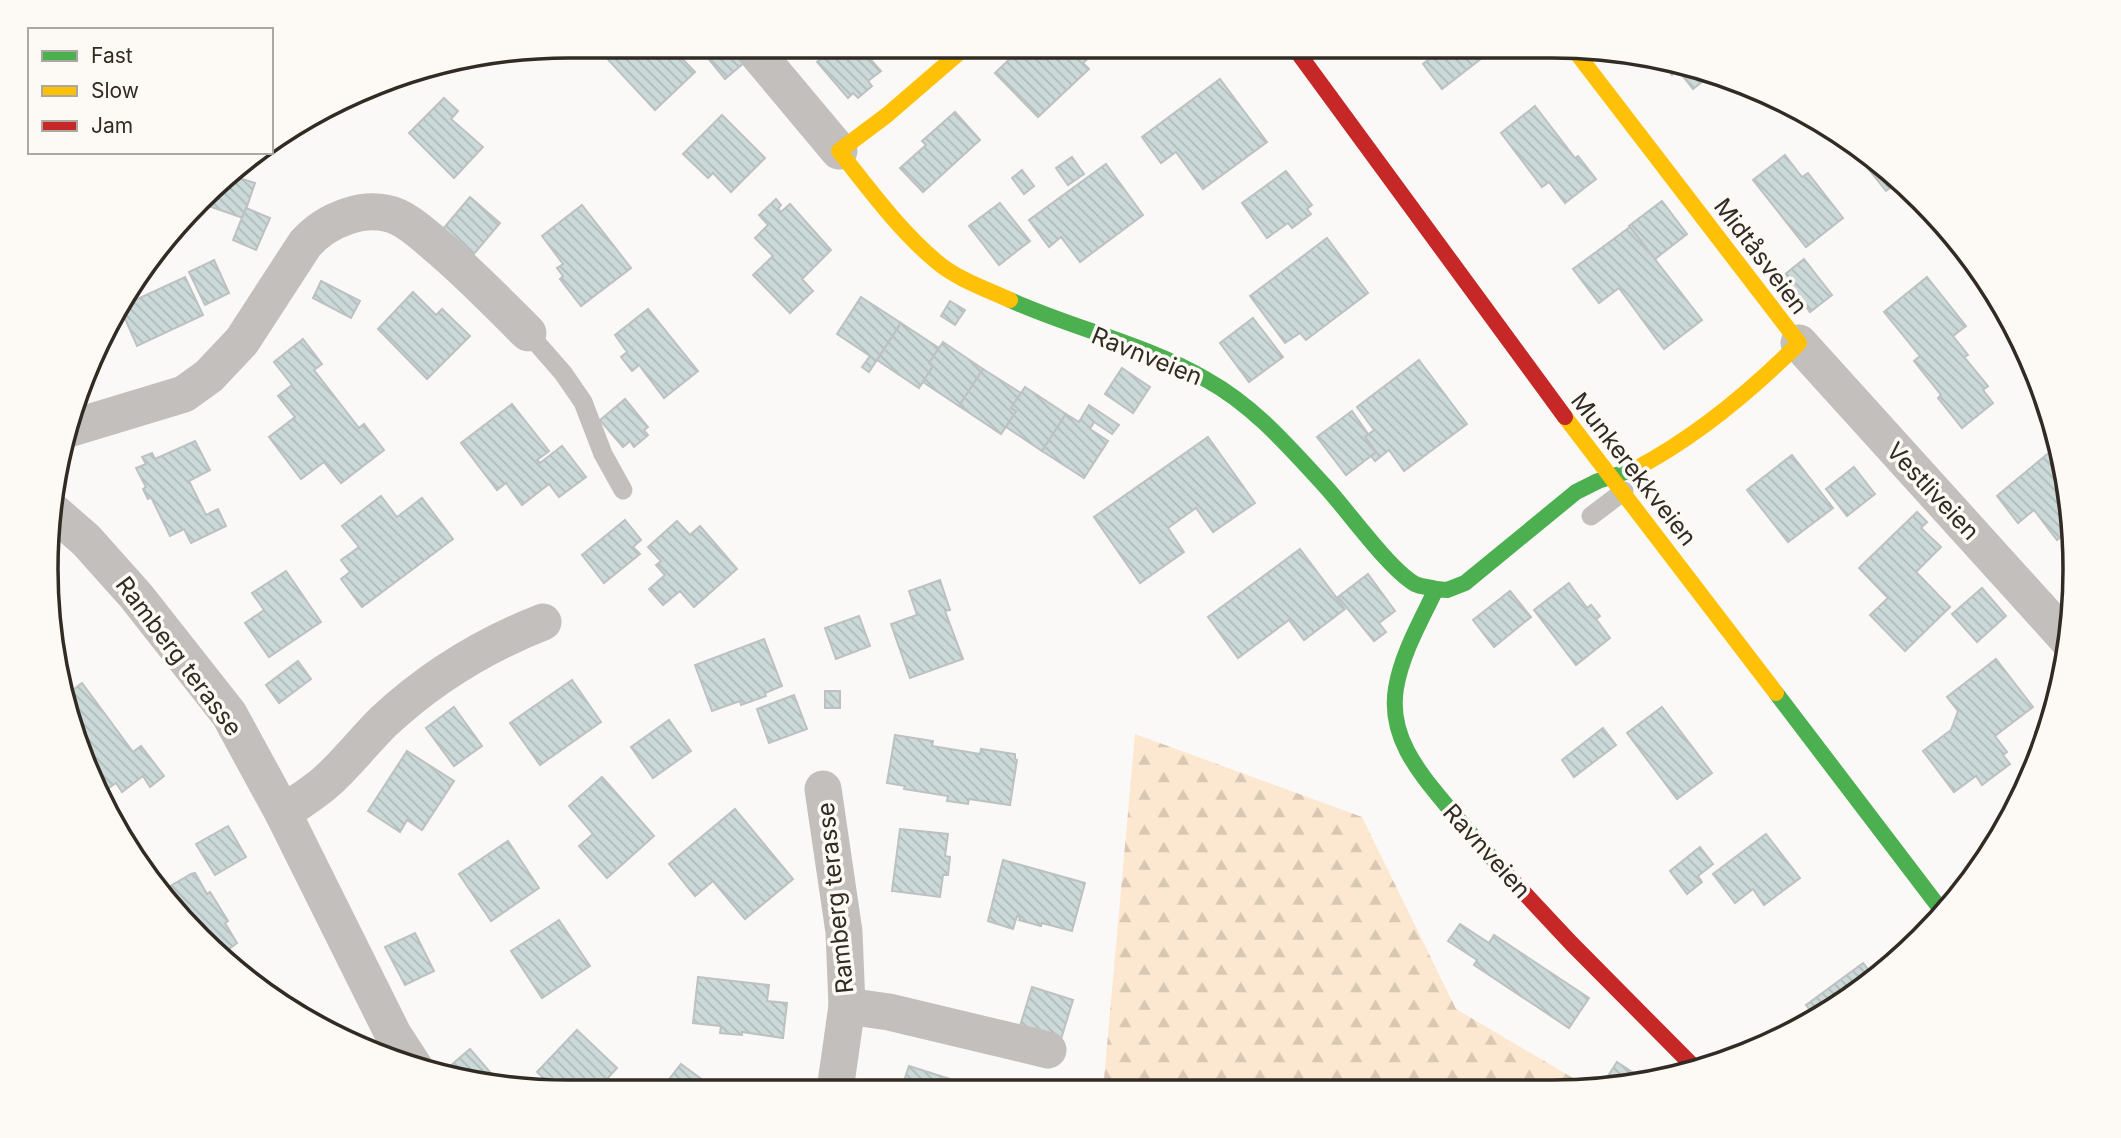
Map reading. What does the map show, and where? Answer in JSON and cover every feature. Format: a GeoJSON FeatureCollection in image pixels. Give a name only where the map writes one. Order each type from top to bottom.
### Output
{"type":"FeatureCollection","features":[{"type":"Feature","properties":{"kind":"street","name":"Ravnveien"},"geometry":{"type":"LineString","coordinates":[[761,58],[891,216],[922,249],[970,281],[1043,315],[1167,360],[1208,380],[1263,420],[1393,564],[1416,584],[1436,589],[1396,681],[1396,726],[1409,757],[1488,856],[1689,1062]]}},
{"type":"Feature","properties":{"kind":"street"},"geometry":{"type":"LineString","coordinates":[[839,152],[953,58]]}},
{"type":"Feature","properties":{"kind":"street","name":"Munkerekkveien"},"geometry":{"type":"LineString","coordinates":[[1302,58],[1566,419],[1618,483],[1937,905]]}},
{"type":"Feature","properties":{"kind":"street","name":"Midtåsveien"},"geometry":{"type":"LineString","coordinates":[[1581,59],[1799,343],[1734,402],[1678,444],[1627,473],[1618,483]]}},
{"type":"Feature","properties":{"kind":"street"},"geometry":{"type":"LineString","coordinates":[[78,426],[184,394],[209,376],[242,341],[316,231],[348,215],[375,213],[395,216],[411,225],[463,268],[528,333]]}},
{"type":"Feature","properties":{"kind":"street","name":"Vestliveien"},"geometry":{"type":"LineString","coordinates":[[1799,343],[2059,631]]}},
{"type":"Feature","properties":{"kind":"street"},"geometry":{"type":"LineString","coordinates":[[1436,589],[1447,590],[1465,583],[1576,492],[1598,481],[1618,483]]}},
{"type":"Feature","properties":{"kind":"street","name":"Ramberg terasse"},"geometry":{"type":"LineString","coordinates":[[61,518],[86,540],[136,596],[229,714],[283,813],[393,1034],[405,1053]]}},
{"type":"Feature","properties":{"kind":"street"},"geometry":{"type":"LineString","coordinates":[[283,813],[326,781],[385,721],[444,674],[508,636],[543,622]]}},
{"type":"Feature","properties":{"kind":"street","name":"Ramberg terasse"},"geometry":{"type":"LineString","coordinates":[[823,789],[844,932],[847,1006],[836,1080]]}},
{"type":"Feature","properties":{"kind":"street","name":"Ramberg terasse"},"geometry":{"type":"LineString","coordinates":[[847,1006],[889,1012],[1048,1050]]}},
{"type":"Feature","properties":{"kind":"lane"},"geometry":{"type":"LineString","coordinates":[[528,333],[563,373],[583,402],[603,454],[623,490]]}},
{"type":"Feature","properties":{"kind":"lane"},"geometry":{"type":"LineString","coordinates":[[1591,516],[1618,483]]}},
{"type":"Feature","properties":{"kind":"green space"},"geometry":{"type":"Polygon","coordinates":[[[1135,734],[1362,817],[1456,1009],[1575,1079],[1552,1080],[1104,1080],[1135,734]]]}},
{"type":"Feature","properties":{"kind":"building"},"geometry":{"type":"Polygon","coordinates":[[[607,58],[682,58],[695,72],[655,110],[607,58]]]}},
{"type":"Feature","properties":{"kind":"building"},"geometry":{"type":"Polygon","coordinates":[[[708,58],[744,58],[746,61],[725,79],[708,58]]]}},
{"type":"Feature","properties":{"kind":"building"},"geometry":{"type":"Polygon","coordinates":[[[822,58],[873,58],[871,60],[881,71],[868,81],[872,86],[858,98],[853,93],[848,98],[817,62],[822,58]]]}},
{"type":"Feature","properties":{"kind":"building"},"geometry":{"type":"Polygon","coordinates":[[[1011,58],[1088,58],[1083,63],[1089,69],[1038,117],[995,73],[1011,58]]]}},
{"type":"Feature","properties":{"kind":"building"},"geometry":{"type":"Polygon","coordinates":[[[1430,58],[1482,58],[1442,89],[1423,64],[1430,58]]]}},
{"type":"Feature","properties":{"kind":"building"},"geometry":{"type":"Polygon","coordinates":[[[1682,74],[1703,81],[1693,89],[1682,74]]]}},
{"type":"Feature","properties":{"kind":"building"},"geometry":{"type":"Polygon","coordinates":[[[1220,79],[1267,142],[1203,189],[1176,152],[1161,163],[1142,137],[1220,79]]]}},
{"type":"Feature","properties":{"kind":"building"},"geometry":{"type":"Polygon","coordinates":[[[444,98],[458,111],[451,119],[483,147],[454,178],[409,133],[444,98]]]}},
{"type":"Feature","properties":{"kind":"building"},"geometry":{"type":"Polygon","coordinates":[[[1535,106],[1575,158],[1578,156],[1596,179],[1565,203],[1549,182],[1542,187],[1501,133],[1535,106]]]}},
{"type":"Feature","properties":{"kind":"building"},"geometry":{"type":"Polygon","coordinates":[[[955,112],[980,140],[923,192],[900,168],[926,145],[922,141],[955,112]]]}},
{"type":"Feature","properties":{"kind":"building"},"geometry":{"type":"Polygon","coordinates":[[[722,115],[765,158],[731,192],[713,173],[708,178],[683,154],[722,115]]]}},
{"type":"Feature","properties":{"kind":"building"},"geometry":{"type":"Polygon","coordinates":[[[1785,155],[1802,177],[1808,173],[1843,218],[1806,247],[1753,180],[1785,155]]]}},
{"type":"Feature","properties":{"kind":"building"},"geometry":{"type":"Polygon","coordinates":[[[1072,157],[1084,174],[1068,185],[1056,168],[1072,157]]]}},
{"type":"Feature","properties":{"kind":"building"},"geometry":{"type":"Polygon","coordinates":[[[1106,164],[1143,215],[1080,262],[1061,237],[1049,247],[1029,220],[1106,164]]]}},
{"type":"Feature","properties":{"kind":"building"},"geometry":{"type":"Polygon","coordinates":[[[1865,165],[1891,187],[1886,191],[1865,165]]]}},
{"type":"Feature","properties":{"kind":"building"},"geometry":{"type":"Polygon","coordinates":[[[1022,170],[1034,186],[1024,194],[1012,178],[1022,170]]]}},
{"type":"Feature","properties":{"kind":"building"},"geometry":{"type":"Polygon","coordinates":[[[1286,171],[1312,205],[1307,209],[1311,214],[1292,228],[1288,223],[1267,238],[1242,203],[1286,171]]]}},
{"type":"Feature","properties":{"kind":"building"},"geometry":{"type":"Polygon","coordinates":[[[240,178],[255,183],[243,218],[208,206],[240,178]]]}},
{"type":"Feature","properties":{"kind":"building"},"geometry":{"type":"Polygon","coordinates":[[[470,197],[500,223],[473,255],[443,229],[470,197]]]}},
{"type":"Feature","properties":{"kind":"building"},"geometry":{"type":"Polygon","coordinates":[[[776,199],[781,205],[778,209],[781,212],[790,204],[831,250],[802,279],[813,291],[790,313],[753,275],[773,256],[755,238],[768,225],[759,215],[776,199]]]}},
{"type":"Feature","properties":{"kind":"building"},"geometry":{"type":"Polygon","coordinates":[[[1662,201],[1687,234],[1655,259],[1629,226],[1662,201]]]}},
{"type":"Feature","properties":{"kind":"building"},"geometry":{"type":"Polygon","coordinates":[[[1000,203],[1030,241],[999,265],[969,226],[1000,203]]]}},
{"type":"Feature","properties":{"kind":"building"},"geometry":{"type":"Polygon","coordinates":[[[582,205],[631,268],[581,306],[560,279],[563,276],[557,268],[563,264],[542,236],[582,205]]]}},
{"type":"Feature","properties":{"kind":"building"},"geometry":{"type":"Polygon","coordinates":[[[246,208],[270,218],[256,250],[233,240],[246,208]]]}},
{"type":"Feature","properties":{"kind":"building"},"geometry":{"type":"Polygon","coordinates":[[[1630,227],[1702,320],[1664,349],[1619,288],[1599,303],[1573,269],[1630,227]]]}},
{"type":"Feature","properties":{"kind":"building"},"geometry":{"type":"Polygon","coordinates":[[[1327,238],[1368,293],[1306,340],[1300,333],[1285,343],[1250,296],[1327,238]]]}},
{"type":"Feature","properties":{"kind":"building"},"geometry":{"type":"Polygon","coordinates":[[[1804,259],[1832,295],[1810,312],[1783,276],[1804,259]]]}},
{"type":"Feature","properties":{"kind":"building"},"geometry":{"type":"Polygon","coordinates":[[[214,260],[229,293],[205,305],[189,272],[214,260]]]}},
{"type":"Feature","properties":{"kind":"building"},"geometry":{"type":"Polygon","coordinates":[[[185,277],[203,315],[137,346],[124,316],[134,301],[185,277]]]}},
{"type":"Feature","properties":{"kind":"building"},"geometry":{"type":"Polygon","coordinates":[[[1927,277],[1966,326],[1953,336],[1968,355],[1964,357],[1988,386],[1983,390],[1993,403],[1962,428],[1938,398],[1941,395],[1914,361],[1920,356],[1884,312],[1927,277]]]}},
{"type":"Feature","properties":{"kind":"building"},"geometry":{"type":"Polygon","coordinates":[[[321,281],[360,301],[351,318],[313,298],[321,281]]]}},
{"type":"Feature","properties":{"kind":"building"},"geometry":{"type":"Polygon","coordinates":[[[413,292],[436,315],[442,309],[470,336],[427,379],[378,329],[413,292]]]}},
{"type":"Feature","properties":{"kind":"building"},"geometry":{"type":"Polygon","coordinates":[[[861,297],[901,323],[869,372],[862,367],[870,356],[837,334],[861,297]]]}},
{"type":"Feature","properties":{"kind":"building"},"geometry":{"type":"Polygon","coordinates":[[[950,301],[965,310],[955,325],[941,316],[950,301]]]}},
{"type":"Feature","properties":{"kind":"building"},"geometry":{"type":"Polygon","coordinates":[[[648,309],[698,371],[664,398],[639,365],[632,371],[621,357],[627,352],[615,335],[648,309]]]}},
{"type":"Feature","properties":{"kind":"building"},"geometry":{"type":"Polygon","coordinates":[[[1253,318],[1283,357],[1249,382],[1220,343],[1253,318]]]}},
{"type":"Feature","properties":{"kind":"building"},"geometry":{"type":"Polygon","coordinates":[[[901,323],[939,348],[929,363],[933,366],[919,388],[877,360],[901,323]]]}},
{"type":"Feature","properties":{"kind":"building"},"geometry":{"type":"Polygon","coordinates":[[[303,339],[322,364],[314,370],[359,428],[364,424],[384,450],[341,483],[324,462],[301,479],[269,437],[295,417],[278,396],[292,385],[274,362],[303,339]]]}},
{"type":"Feature","properties":{"kind":"building"},"geometry":{"type":"Polygon","coordinates":[[[943,342],[983,369],[959,406],[923,382],[933,366],[929,363],[943,342]]]}},
{"type":"Feature","properties":{"kind":"building"},"geometry":{"type":"Polygon","coordinates":[[[1419,360],[1467,424],[1404,471],[1389,450],[1375,461],[1371,456],[1376,452],[1365,437],[1374,430],[1357,407],[1419,360]]]}},
{"type":"Feature","properties":{"kind":"building"},"geometry":{"type":"Polygon","coordinates":[[[1122,368],[1150,387],[1133,413],[1105,394],[1122,368]]]}},
{"type":"Feature","properties":{"kind":"building"},"geometry":{"type":"Polygon","coordinates":[[[983,369],[1021,393],[1011,408],[1016,411],[1001,434],[959,406],[983,369]]]}},
{"type":"Feature","properties":{"kind":"building"},"geometry":{"type":"Polygon","coordinates":[[[1025,387],[1066,414],[1042,451],[1006,427],[1016,411],[1011,408],[1025,387]]]}},
{"type":"Feature","properties":{"kind":"building"},"geometry":{"type":"Polygon","coordinates":[[[625,399],[648,427],[644,430],[648,435],[634,447],[630,441],[623,447],[600,420],[625,399]]]}},
{"type":"Feature","properties":{"kind":"building"},"geometry":{"type":"Polygon","coordinates":[[[512,404],[549,451],[537,460],[540,463],[562,446],[586,477],[559,497],[549,484],[522,505],[506,483],[497,490],[461,443],[512,404]]]}},
{"type":"Feature","properties":{"kind":"building"},"geometry":{"type":"Polygon","coordinates":[[[1089,405],[1119,425],[1112,434],[1094,422],[1090,429],[1108,441],[1084,478],[1042,451],[1066,414],[1079,422],[1089,405]]]}},
{"type":"Feature","properties":{"kind":"building"},"geometry":{"type":"Polygon","coordinates":[[[1352,411],[1368,434],[1365,437],[1376,452],[1346,475],[1317,437],[1352,411]]]}},
{"type":"Feature","properties":{"kind":"building"},"geometry":{"type":"Polygon","coordinates":[[[1208,437],[1255,503],[1213,532],[1196,508],[1168,528],[1184,552],[1140,583],[1094,517],[1208,437]]]}},
{"type":"Feature","properties":{"kind":"building"},"geometry":{"type":"Polygon","coordinates":[[[195,441],[210,470],[189,481],[206,515],[218,509],[226,526],[191,543],[184,529],[170,536],[151,497],[148,499],[143,489],[146,487],[136,468],[146,464],[142,457],[152,453],[155,459],[195,441]]]}},
{"type":"Feature","properties":{"kind":"building"},"geometry":{"type":"Polygon","coordinates":[[[2049,452],[2059,502],[2062,536],[2057,540],[2034,510],[2018,523],[1997,496],[2049,452]]]}},
{"type":"Feature","properties":{"kind":"building"},"geometry":{"type":"Polygon","coordinates":[[[1792,455],[1833,508],[1788,542],[1747,490],[1792,455]]]}},
{"type":"Feature","properties":{"kind":"building"},"geometry":{"type":"Polygon","coordinates":[[[1854,467],[1875,494],[1847,516],[1826,489],[1854,467]]]}},
{"type":"Feature","properties":{"kind":"building"},"geometry":{"type":"Polygon","coordinates":[[[381,496],[397,517],[422,498],[453,539],[362,607],[341,579],[350,572],[341,560],[359,547],[342,526],[381,496]]]}},
{"type":"Feature","properties":{"kind":"building"},"geometry":{"type":"Polygon","coordinates":[[[1917,512],[1927,522],[1921,528],[1941,547],[1916,572],[1950,607],[1905,651],[1870,615],[1888,598],[1859,568],[1917,512]]]}},
{"type":"Feature","properties":{"kind":"building"},"geometry":{"type":"Polygon","coordinates":[[[625,520],[641,540],[633,547],[640,554],[604,583],[582,555],[625,520]]]}},
{"type":"Feature","properties":{"kind":"building"},"geometry":{"type":"Polygon","coordinates":[[[677,521],[690,535],[700,526],[737,569],[694,607],[680,591],[663,605],[649,589],[665,575],[656,565],[661,561],[648,547],[677,521]]]}},
{"type":"Feature","properties":{"kind":"building"},"geometry":{"type":"Polygon","coordinates":[[[1300,549],[1345,609],[1304,640],[1289,620],[1238,658],[1208,617],[1300,549]]]}},
{"type":"Feature","properties":{"kind":"building"},"geometry":{"type":"Polygon","coordinates":[[[286,571],[321,622],[269,657],[245,623],[264,610],[252,593],[286,571]]]}},
{"type":"Feature","properties":{"kind":"building"},"geometry":{"type":"Polygon","coordinates":[[[1368,574],[1395,611],[1379,623],[1386,632],[1374,641],[1338,597],[1368,574]]]}},
{"type":"Feature","properties":{"kind":"building"},"geometry":{"type":"Polygon","coordinates":[[[940,580],[950,610],[945,611],[963,659],[910,678],[891,624],[917,615],[909,591],[940,580]]]}},
{"type":"Feature","properties":{"kind":"building"},"geometry":{"type":"Polygon","coordinates":[[[1569,583],[1587,608],[1591,605],[1600,616],[1596,619],[1610,638],[1576,665],[1534,610],[1569,583]]]}},
{"type":"Feature","properties":{"kind":"building"},"geometry":{"type":"Polygon","coordinates":[[[1982,588],[2006,616],[1977,642],[1952,614],[1982,588]]]}},
{"type":"Feature","properties":{"kind":"building"},"geometry":{"type":"Polygon","coordinates":[[[1510,591],[1531,617],[1494,647],[1473,620],[1510,591]]]}},
{"type":"Feature","properties":{"kind":"building"},"geometry":{"type":"Polygon","coordinates":[[[859,616],[870,646],[836,659],[825,628],[859,616]]]}},
{"type":"Feature","properties":{"kind":"building"},"geometry":{"type":"Polygon","coordinates":[[[764,639],[782,686],[765,693],[766,696],[741,705],[740,701],[712,711],[695,665],[764,639]]]}},
{"type":"Feature","properties":{"kind":"building"},"geometry":{"type":"Polygon","coordinates":[[[1996,659],[2033,707],[1995,736],[2007,752],[2003,755],[2010,764],[1982,785],[1976,776],[1954,792],[1923,751],[1951,730],[1958,711],[1947,697],[1996,659]]]}},
{"type":"Feature","properties":{"kind":"building"},"geometry":{"type":"Polygon","coordinates":[[[298,661],[311,679],[279,703],[266,685],[298,661]]]}},
{"type":"Feature","properties":{"kind":"building"},"geometry":{"type":"Polygon","coordinates":[[[572,680],[601,722],[540,765],[510,723],[572,680]]]}},
{"type":"Feature","properties":{"kind":"building"},"geometry":{"type":"Polygon","coordinates":[[[82,683],[133,752],[141,746],[164,776],[150,787],[143,776],[122,792],[116,783],[107,789],[85,733],[73,690],[82,683]]]}},
{"type":"Feature","properties":{"kind":"building"},"geometry":{"type":"Polygon","coordinates":[[[825,691],[840,691],[840,708],[825,708],[825,691]]]}},
{"type":"Feature","properties":{"kind":"building"},"geometry":{"type":"Polygon","coordinates":[[[794,695],[807,729],[769,743],[757,709],[794,695]]]}},
{"type":"Feature","properties":{"kind":"building"},"geometry":{"type":"Polygon","coordinates":[[[454,707],[482,746],[454,766],[426,728],[454,707]]]}},
{"type":"Feature","properties":{"kind":"building"},"geometry":{"type":"Polygon","coordinates":[[[1662,707],[1712,773],[1677,799],[1627,733],[1662,707]]]}},
{"type":"Feature","properties":{"kind":"building"},"geometry":{"type":"Polygon","coordinates":[[[669,720],[691,751],[653,778],[631,747],[669,720]]]}},
{"type":"Feature","properties":{"kind":"building"},"geometry":{"type":"Polygon","coordinates":[[[1603,728],[1616,745],[1574,777],[1562,760],[1603,728]]]}},
{"type":"Feature","properties":{"kind":"building"},"geometry":{"type":"Polygon","coordinates":[[[895,735],[933,741],[932,746],[980,754],[981,749],[1015,754],[1017,760],[1010,805],[969,799],[968,804],[947,801],[948,796],[904,789],[905,786],[887,783],[895,735]]]}},
{"type":"Feature","properties":{"kind":"building"},"geometry":{"type":"Polygon","coordinates":[[[407,751],[454,781],[422,830],[407,820],[400,832],[368,811],[407,751]]]}},
{"type":"Feature","properties":{"kind":"building"},"geometry":{"type":"Polygon","coordinates":[[[602,777],[654,836],[607,878],[579,846],[593,834],[569,806],[602,777]]]}},
{"type":"Feature","properties":{"kind":"building"},"geometry":{"type":"Polygon","coordinates":[[[735,809],[793,879],[745,919],[713,881],[695,896],[669,864],[735,809]]]}},
{"type":"Feature","properties":{"kind":"building"},"geometry":{"type":"Polygon","coordinates":[[[228,826],[246,857],[215,875],[196,844],[228,826]]]}},
{"type":"Feature","properties":{"kind":"building"},"geometry":{"type":"Polygon","coordinates":[[[900,829],[948,834],[945,856],[950,857],[948,875],[943,875],[940,897],[892,891],[900,829]]]}},
{"type":"Feature","properties":{"kind":"building"},"geometry":{"type":"Polygon","coordinates":[[[1766,834],[1800,878],[1764,905],[1753,889],[1735,903],[1713,874],[1766,834]]]}},
{"type":"Feature","properties":{"kind":"building"},"geometry":{"type":"Polygon","coordinates":[[[508,841],[539,888],[491,921],[459,874],[508,841]]]}},
{"type":"Feature","properties":{"kind":"building"},"geometry":{"type":"Polygon","coordinates":[[[1700,847],[1713,864],[1698,876],[1702,882],[1687,894],[1670,871],[1700,847]]]}},
{"type":"Feature","properties":{"kind":"building"},"geometry":{"type":"Polygon","coordinates":[[[1003,860],[1085,883],[1072,931],[1019,920],[1020,917],[1017,916],[1013,929],[988,921],[1003,860]]]}},
{"type":"Feature","properties":{"kind":"building"},"geometry":{"type":"Polygon","coordinates":[[[195,873],[207,894],[210,892],[228,921],[225,923],[237,943],[228,950],[207,931],[169,887],[195,873]]]}},
{"type":"Feature","properties":{"kind":"building"},"geometry":{"type":"Polygon","coordinates":[[[559,920],[590,966],[542,998],[511,951],[559,920]]]}},
{"type":"Feature","properties":{"kind":"building"},"geometry":{"type":"Polygon","coordinates":[[[1460,924],[1489,943],[1494,935],[1589,998],[1569,1028],[1474,965],[1477,960],[1448,941],[1460,924]]]}},
{"type":"Feature","properties":{"kind":"building"},"geometry":{"type":"Polygon","coordinates":[[[415,933],[434,971],[405,985],[385,947],[415,933]]]}},
{"type":"Feature","properties":{"kind":"building"},"geometry":{"type":"Polygon","coordinates":[[[1863,963],[1869,970],[1810,1011],[1806,1005],[1863,963]]]}},
{"type":"Feature","properties":{"kind":"building"},"geometry":{"type":"Polygon","coordinates":[[[698,977],[769,985],[767,1001],[787,1003],[783,1038],[742,1032],[742,1035],[720,1033],[721,1026],[693,1023],[698,977]]]}},
{"type":"Feature","properties":{"kind":"building"},"geometry":{"type":"Polygon","coordinates":[[[1032,987],[1073,1000],[1061,1039],[1020,1026],[1032,987]]]}},
{"type":"Feature","properties":{"kind":"building"},"geometry":{"type":"Polygon","coordinates":[[[577,1030],[617,1068],[606,1080],[545,1079],[537,1072],[577,1030]]]}},
{"type":"Feature","properties":{"kind":"building"},"geometry":{"type":"Polygon","coordinates":[[[470,1049],[492,1074],[469,1070],[450,1066],[470,1049]]]}},
{"type":"Feature","properties":{"kind":"building"},"geometry":{"type":"Polygon","coordinates":[[[1617,1062],[1634,1073],[1619,1076],[1607,1077],[1617,1062]]]}},
{"type":"Feature","properties":{"kind":"building"},"geometry":{"type":"Polygon","coordinates":[[[681,1064],[703,1080],[669,1080],[681,1064]]]}},
{"type":"Feature","properties":{"kind":"building"},"geometry":{"type":"Polygon","coordinates":[[[909,1066],[953,1080],[904,1080],[909,1066]]]}},
{"type":"Feature","properties":{"kind":"traffic: fast"},"geometry":{"type":"LineString","coordinates":[[1010,300],[1159,356],[1224,390],[1284,442],[1404,576],[1415,584],[1436,589]]}},
{"type":"Feature","properties":{"kind":"traffic: fast"},"geometry":{"type":"LineString","coordinates":[[1499,866],[1436,793],[1408,752],[1401,737],[1395,705],[1396,688],[1403,662],[1436,589],[1447,590],[1465,583],[1576,492],[1598,481],[1635,469]]}},
{"type":"Feature","properties":{"kind":"traffic: fast"},"geometry":{"type":"LineString","coordinates":[[1776,693],[1937,905]]}},
{"type":"Feature","properties":{"kind":"traffic: slow"},"geometry":{"type":"LineString","coordinates":[[953,58],[887,115],[839,151],[897,223],[923,250],[963,279],[1010,300]]}},
{"type":"Feature","properties":{"kind":"traffic: slow"},"geometry":{"type":"LineString","coordinates":[[1581,59],[1799,343],[1722,412],[1679,443],[1635,469]]}},
{"type":"Feature","properties":{"kind":"traffic: slow"},"geometry":{"type":"LineString","coordinates":[[1565,417],[1776,693]]}},
{"type":"Feature","properties":{"kind":"traffic: jam"},"geometry":{"type":"LineString","coordinates":[[1302,58],[1565,417]]}},
{"type":"Feature","properties":{"kind":"traffic: jam"},"geometry":{"type":"LineString","coordinates":[[1499,866],[1689,1062]]}}]}
